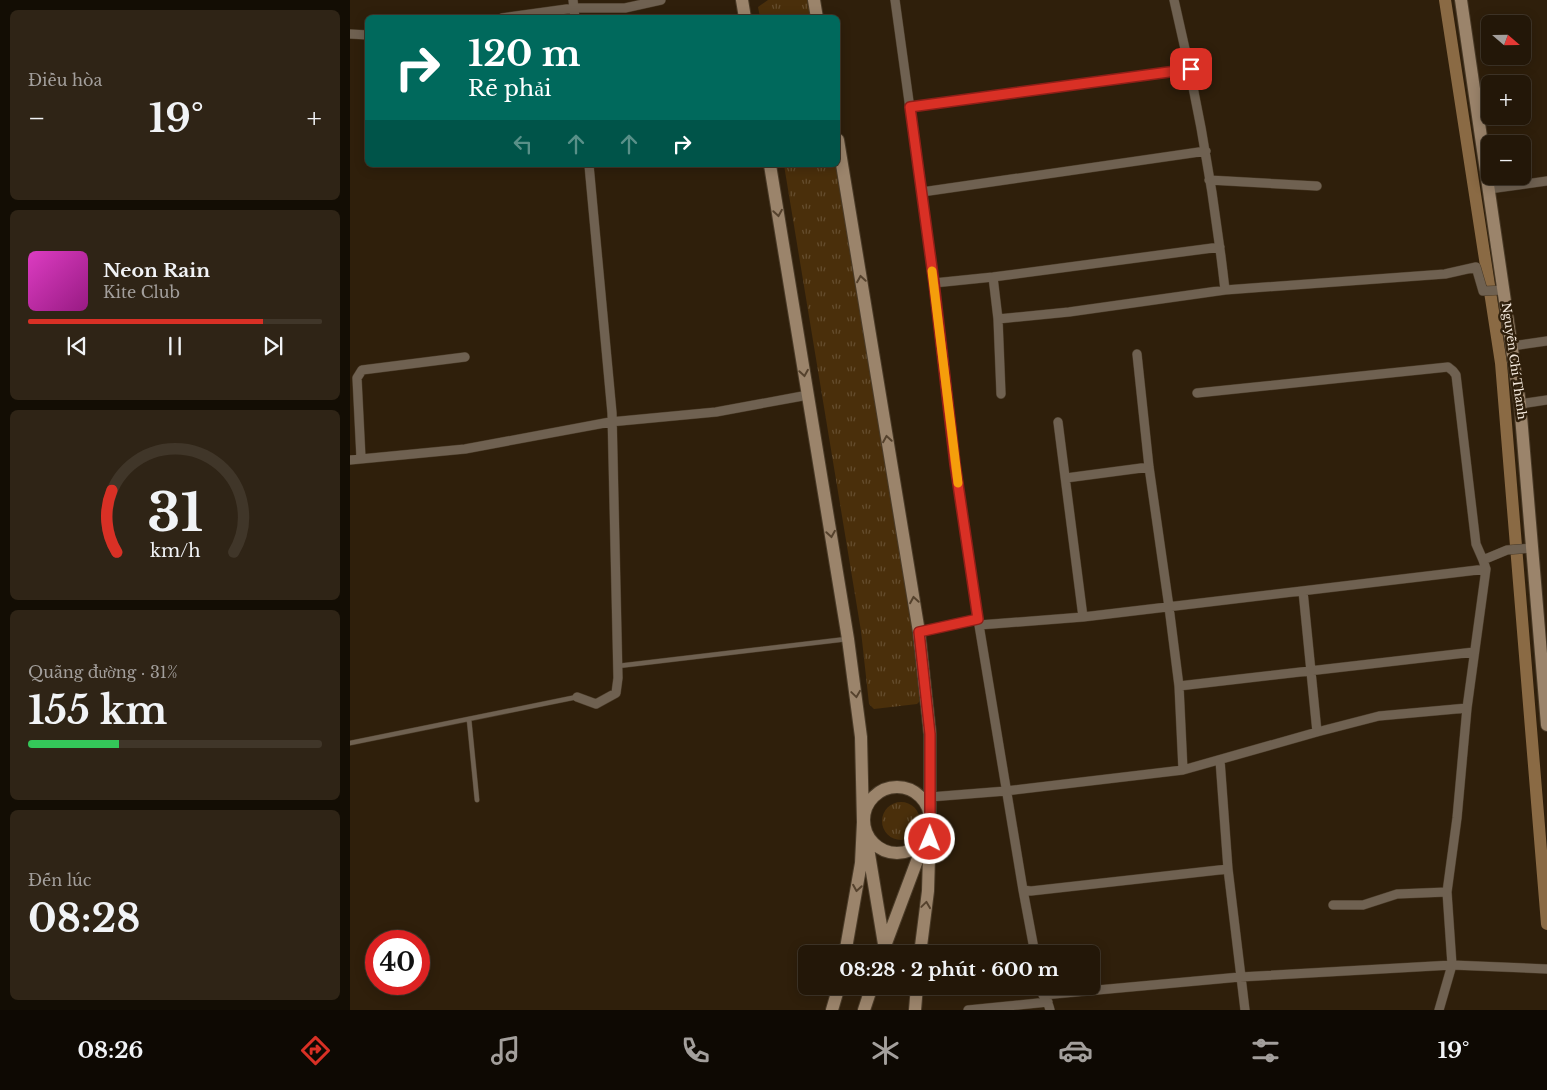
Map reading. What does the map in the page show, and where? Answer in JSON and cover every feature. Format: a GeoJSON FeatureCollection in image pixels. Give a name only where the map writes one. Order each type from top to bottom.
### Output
{"type":"FeatureCollection","features":[{"type":"Feature","properties":{"kind":"street"},"geometry":{"type":"LineString","coordinates":[[526,15],[574,9],[625,8],[661,0]]}},
{"type":"Feature","properties":{"kind":"street"},"geometry":{"type":"LineString","coordinates":[[742,0],[744,15]]}},
{"type":"Feature","properties":{"kind":"street"},"geometry":{"type":"LineString","coordinates":[[814,0],[816,15]]}},
{"type":"Feature","properties":{"kind":"street"},"geometry":{"type":"LineString","coordinates":[[895,0],[934,283],[955,464],[978,622],[1033,945]]}},
{"type":"Feature","properties":{"kind":"street"},"geometry":{"type":"LineString","coordinates":[[1174,0],[1191,69],[1206,151],[1225,290]]}},
{"type":"Feature","properties":{"kind":"street","name":"Nguyễn Chí Thanh"},"geometry":{"type":"LineString","coordinates":[[1461,0],[1489,189],[1496,290],[1512,346],[1520,404],[1547,725]]}},
{"type":"Feature","properties":{"kind":"street"},"geometry":{"type":"LineString","coordinates":[[350,34],[365,35]]}},
{"type":"Feature","properties":{"kind":"street"},"geometry":{"type":"LineString","coordinates":[[910,107],[1191,69]]}},
{"type":"Feature","properties":{"kind":"street"},"geometry":{"type":"LineString","coordinates":[[922,192],[1206,151]]}},
{"type":"Feature","properties":{"kind":"street"},"geometry":{"type":"LineString","coordinates":[[840,152],[919,632],[930,734],[929,828],[885,945]]}},
{"type":"Feature","properties":{"kind":"street"},"geometry":{"type":"LineString","coordinates":[[577,697],[596,704],[616,693],[618,666],[612,422],[589,167]]}},
{"type":"Feature","properties":{"kind":"street"},"geometry":{"type":"LineString","coordinates":[[770,167],[848,639],[861,737],[865,827],[882,945]]}},
{"type":"Feature","properties":{"kind":"street"},"geometry":{"type":"LineString","coordinates":[[1209,180],[1317,186]]}},
{"type":"Feature","properties":{"kind":"street"},"geometry":{"type":"LineString","coordinates":[[1489,189],[1547,181]]}},
{"type":"Feature","properties":{"kind":"street"},"geometry":{"type":"LineString","coordinates":[[934,283],[1220,247]]}},
{"type":"Feature","properties":{"kind":"street"},"geometry":{"type":"LineString","coordinates":[[998,319],[1069,312],[1225,290],[1445,274],[1476,266],[1483,291],[1496,290]]}},
{"type":"Feature","properties":{"kind":"street"},"geometry":{"type":"LineString","coordinates":[[993,277],[998,319],[1001,394]]}},
{"type":"Feature","properties":{"kind":"street"},"geometry":{"type":"LineString","coordinates":[[1512,346],[1547,341]]}},
{"type":"Feature","properties":{"kind":"street"},"geometry":{"type":"LineString","coordinates":[[1137,354],[1149,467],[1179,686],[1183,770]]}},
{"type":"Feature","properties":{"kind":"street"},"geometry":{"type":"LineString","coordinates":[[361,458],[357,378],[362,370],[465,357]]}},
{"type":"Feature","properties":{"kind":"street"},"geometry":{"type":"LineString","coordinates":[[1197,393],[1448,368],[1456,375],[1476,544],[1484,564],[1467,708],[1457,818],[1447,892],[1452,965],[1439,1010]]}},
{"type":"Feature","properties":{"kind":"street"},"geometry":{"type":"LineString","coordinates":[[350,460],[465,449],[612,422],[716,412],[808,395]]}},
{"type":"Feature","properties":{"kind":"street"},"geometry":{"type":"LineString","coordinates":[[1520,404],[1547,400]]}},
{"type":"Feature","properties":{"kind":"street"},"geometry":{"type":"LineString","coordinates":[[1058,422],[1083,617]]}},
{"type":"Feature","properties":{"kind":"street"},"geometry":{"type":"LineString","coordinates":[[1066,478],[1149,467]]}},
{"type":"Feature","properties":{"kind":"street"},"geometry":{"type":"LineString","coordinates":[[919,632],[978,622],[1083,617],[1303,591],[1484,564],[1507,550],[1532,548]]}},
{"type":"Feature","properties":{"kind":"street"},"geometry":{"type":"LineString","coordinates":[[1303,591],[1317,732]]}},
{"type":"Feature","properties":{"kind":"street"},"geometry":{"type":"LineString","coordinates":[[1179,686],[1474,652]]}},
{"type":"Feature","properties":{"kind":"street"},"geometry":{"type":"LineString","coordinates":[[930,797],[1006,791],[1183,770],[1380,716],[1467,708]]}},
{"type":"Feature","properties":{"kind":"street"},"geometry":{"type":"LineString","coordinates":[[1220,760],[1228,869],[1245,1010]]}},
{"type":"Feature","properties":{"kind":"street"},"geometry":{"type":"LineString","coordinates":[[847,945],[861,863],[865,811],[877,793],[897,786],[908,788],[918,793],[925,801],[929,811],[928,891],[921,945]]}},
{"type":"Feature","properties":{"kind":"street"},"geometry":{"type":"LineString","coordinates":[[865,827],[872,842],[880,849],[891,853],[902,853],[912,849],[921,843],[929,828]]}},
{"type":"Feature","properties":{"kind":"street"},"geometry":{"type":"LineString","coordinates":[[1023,890],[1032,892],[1228,869]]}},
{"type":"Feature","properties":{"kind":"street"},"geometry":{"type":"LineString","coordinates":[[1333,905],[1363,905],[1397,894],[1447,892]]}},
{"type":"Feature","properties":{"kind":"street"},"geometry":{"type":"LineString","coordinates":[[968,1010],[1046,998],[1240,977],[1452,965],[1544,970]]}},
{"type":"Feature","properties":{"kind":"street"},"geometry":{"type":"LineString","coordinates":[[832,1010],[836,995]]}},
{"type":"Feature","properties":{"kind":"street"},"geometry":{"type":"LineString","coordinates":[[864,1010],[869,995]]}},
{"type":"Feature","properties":{"kind":"street"},"geometry":{"type":"LineString","coordinates":[[915,1010],[916,995]]}},
{"type":"Feature","properties":{"kind":"lane"},"geometry":{"type":"LineString","coordinates":[[618,666],[848,639]]}},
{"type":"Feature","properties":{"kind":"lane"},"geometry":{"type":"LineString","coordinates":[[350,743],[577,697]]}},
{"type":"Feature","properties":{"kind":"lane"},"geometry":{"type":"LineString","coordinates":[[469,719],[477,800]]}},
{"type":"Feature","properties":{"kind":"green space"},"geometry":{"type":"Polygon","coordinates":[[[768,0],[810,0],[813,15],[760,15],[758,7],[768,0]]]}},
{"type":"Feature","properties":{"kind":"green space"},"geometry":{"type":"Polygon","coordinates":[[[784,167],[837,167],[914,625],[921,700],[917,704],[874,709],[869,704],[861,631],[784,167]]]}},
{"type":"Feature","properties":{"kind":"green space"},"geometry":{"type":"Polygon","coordinates":[[[901,802],[915,807],[920,821],[915,835],[901,840],[887,835],[882,821],[887,807],[901,802]]]}},
{"type":"Feature","properties":{"kind":"waterway"},"geometry":{"type":"LineString","coordinates":[[1445,0],[1501,363],[1547,924]]}},
{"type":"Feature","properties":{"kind":"slow traffic"},"geometry":{"type":"LineString","coordinates":[[932,271],[958,483]]}},
{"type":"Feature","properties":{"kind":"route"},"geometry":{"type":"LineString","coordinates":[[930,839],[930,734],[919,632],[978,619],[955,464],[934,283],[910,107],[1191,69]]}}]}
